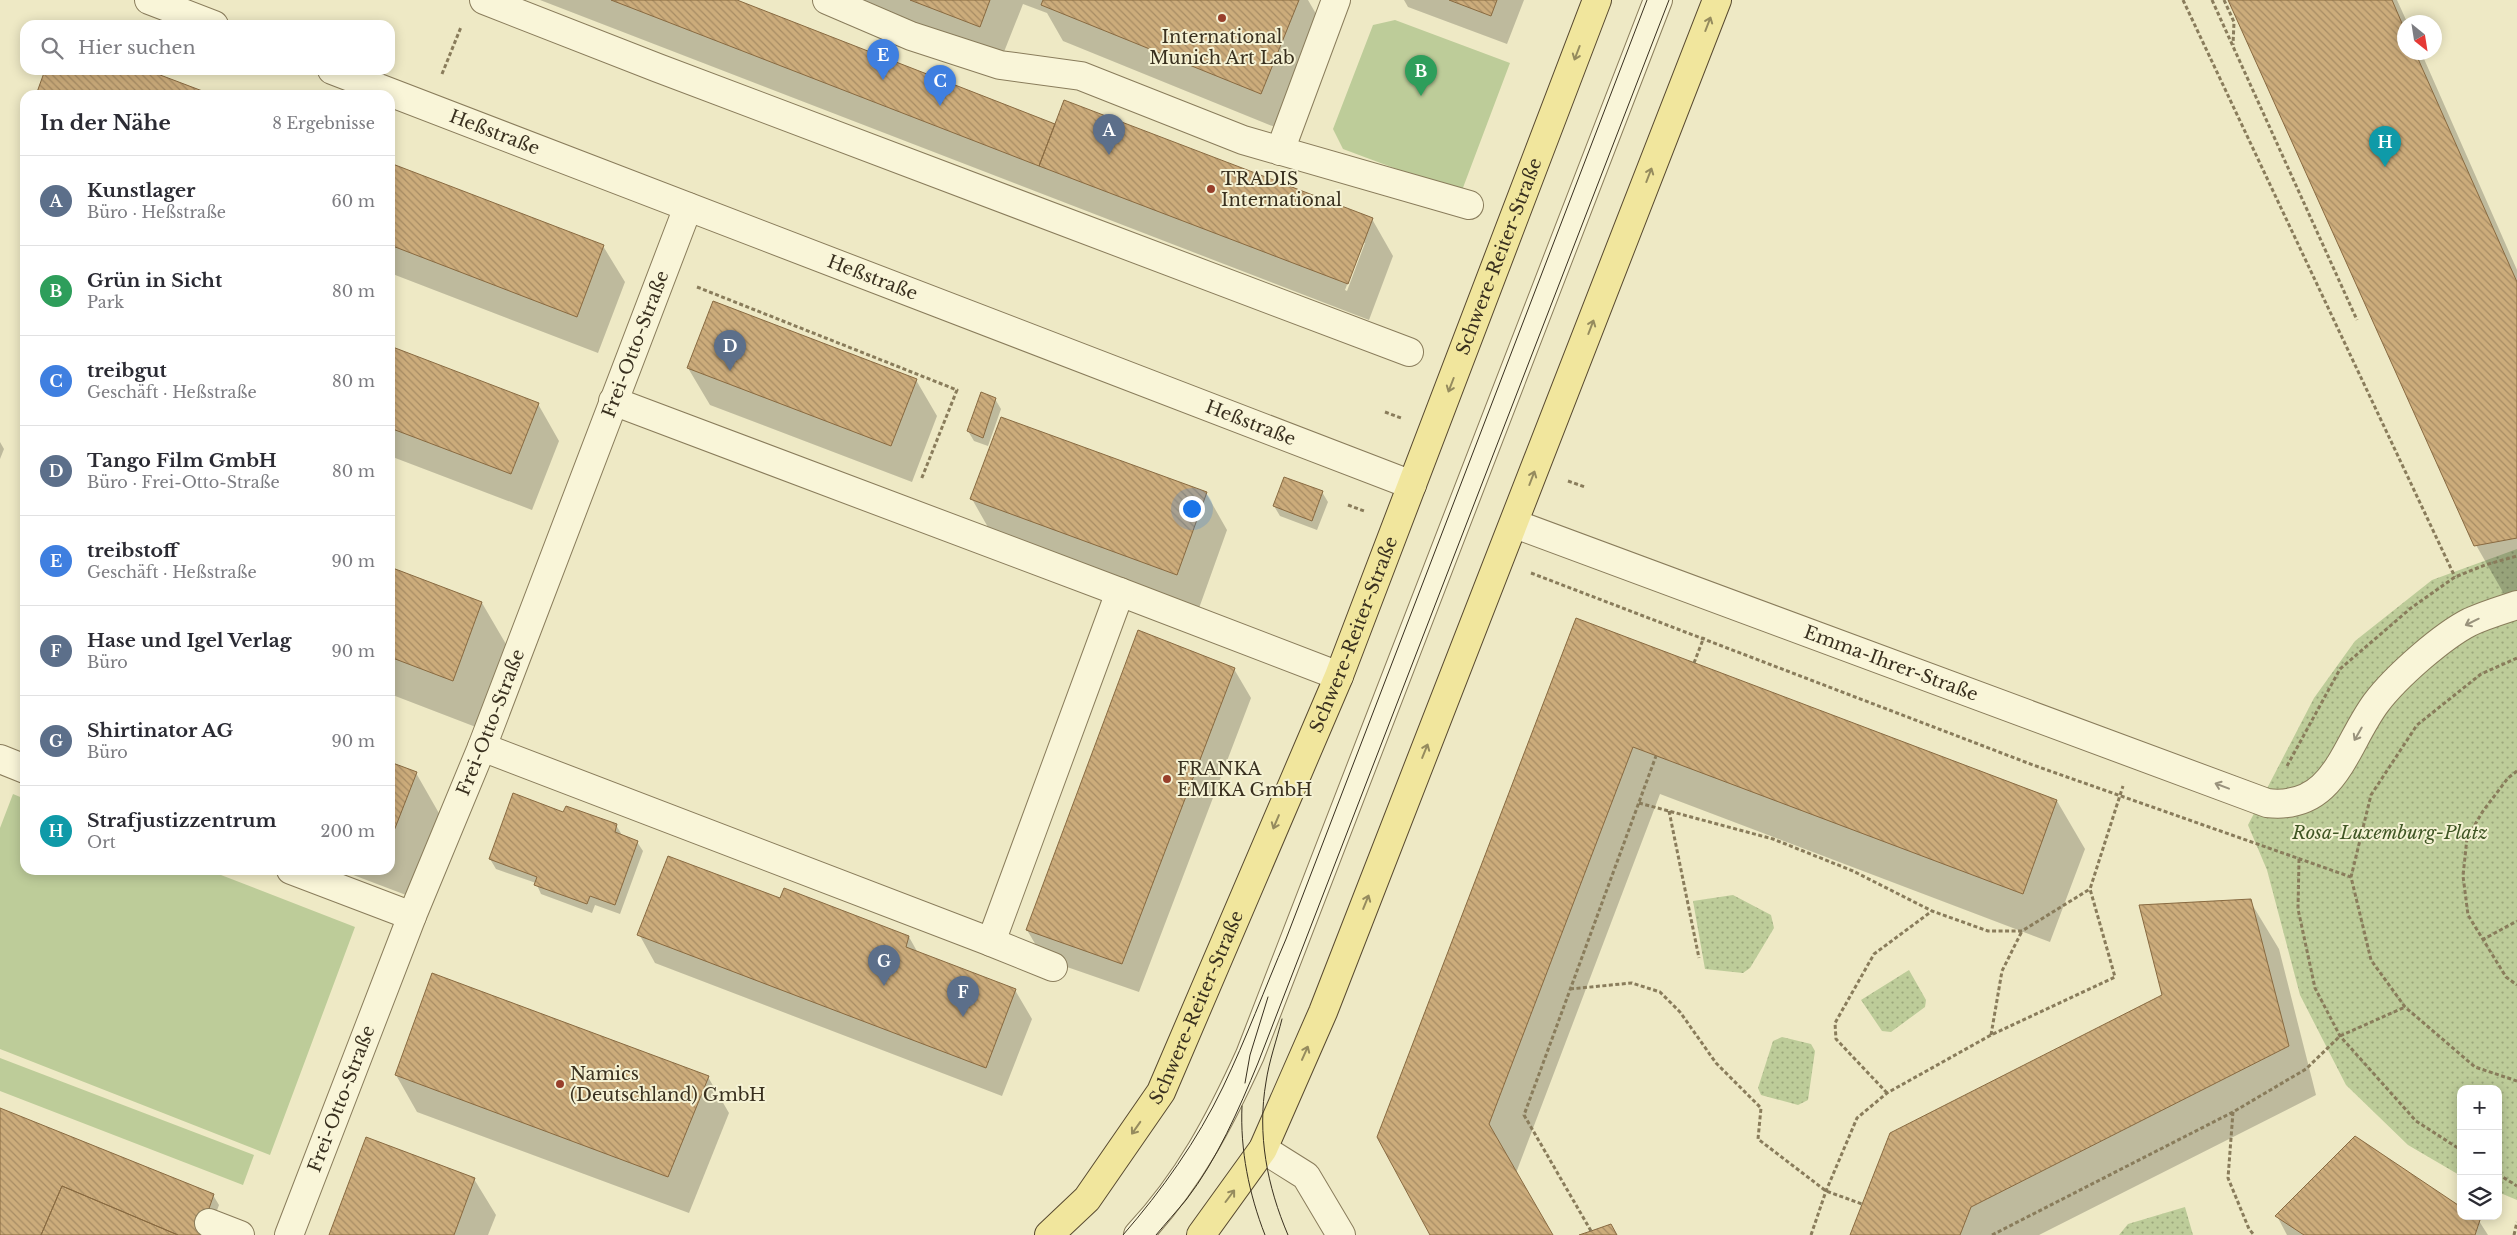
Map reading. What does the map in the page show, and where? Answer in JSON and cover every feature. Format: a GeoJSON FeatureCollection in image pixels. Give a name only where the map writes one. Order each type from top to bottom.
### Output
{"type":"FeatureCollection","features":[{"type":"Feature","properties":{"kind":"main road","name":"Schwere-Reiter-Straße"},"geometry":{"type":"LineString","coordinates":[[1049,1235],[1087,1199],[1161,1092],[1339,676],[1597,0]]}},
{"type":"Feature","properties":{"kind":"main road"},"geometry":{"type":"LineString","coordinates":[[1200,1235],[1263,1148],[1323,1012],[1515,524],[1717,0]]}},
{"type":"Feature","properties":{"kind":"street"},"geometry":{"type":"LineString","coordinates":[[149,0],[201,20]]}},
{"type":"Feature","properties":{"kind":"street"},"geometry":{"type":"LineString","coordinates":[[827,0],[911,36],[1000,65],[1081,76],[1243,140],[1469,205]]}},
{"type":"Feature","properties":{"kind":"street"},"geometry":{"type":"LineString","coordinates":[[1280,151],[1336,0]]}},
{"type":"Feature","properties":{"kind":"street"},"geometry":{"type":"LineString","coordinates":[[1138,1235],[1189,1172],[1218,1125],[1250,1055],[1658,0]]}},
{"type":"Feature","properties":{"kind":"street"},"geometry":{"type":"LineString","coordinates":[[474,9],[658,68],[1409,352]]}},
{"type":"Feature","properties":{"kind":"street","name":"Heßstraße"},"geometry":{"type":"LineString","coordinates":[[345,75],[384,90]]}},
{"type":"Feature","properties":{"kind":"street","name":"Heßstraße"},"geometry":{"type":"LineString","coordinates":[[395,94],[1412,485]]}},
{"type":"Feature","properties":{"kind":"street","name":"Frei-Otto-Straße"},"geometry":{"type":"LineString","coordinates":[[289,1235],[412,916],[482,747],[688,207]]}},
{"type":"Feature","properties":{"kind":"street"},"geometry":{"type":"LineString","coordinates":[[613,401],[1339,676]]}},
{"type":"Feature","properties":{"kind":"street","name":"Emma-Ihrer-Straße"},"geometry":{"type":"LineString","coordinates":[[1515,524],[2267,803],[2285,805],[2305,799],[2319,790],[2336,771],[2376,703],[2421,656],[2470,622],[2517,605]]}},
{"type":"Feature","properties":{"kind":"street"},"geometry":{"type":"LineString","coordinates":[[991,942],[1120,592]]}},
{"type":"Feature","properties":{"kind":"street"},"geometry":{"type":"LineString","coordinates":[[482,747],[1053,967]]}},
{"type":"Feature","properties":{"kind":"street"},"geometry":{"type":"LineString","coordinates":[[0,760],[20,767]]}},
{"type":"Feature","properties":{"kind":"street"},"geometry":{"type":"LineString","coordinates":[[303,875],[412,916]]}},
{"type":"Feature","properties":{"kind":"street"},"geometry":{"type":"LineString","coordinates":[[1263,1148],[1306,1176],[1341,1235]]}},
{"type":"Feature","properties":{"kind":"street"},"geometry":{"type":"LineString","coordinates":[[208,1223],[240,1235]]}},
{"type":"Feature","properties":{"kind":"path"},"geometry":{"type":"LineString","coordinates":[[2183,0],[2455,577]]}},
{"type":"Feature","properties":{"kind":"path"},"geometry":{"type":"LineString","coordinates":[[2212,0],[2357,320]]}},
{"type":"Feature","properties":{"kind":"path"},"geometry":{"type":"LineString","coordinates":[[2224,0],[2234,22],[2233,47]]}},
{"type":"Feature","properties":{"kind":"path"},"geometry":{"type":"LineString","coordinates":[[428,107],[474,9]]}},
{"type":"Feature","properties":{"kind":"path"},"geometry":{"type":"LineString","coordinates":[[662,273],[957,390],[908,513]]}},
{"type":"Feature","properties":{"kind":"path"},"geometry":{"type":"LineString","coordinates":[[1552,581],[2120,796],[2351,877]]}},
{"type":"Feature","properties":{"kind":"path"},"geometry":{"type":"LineString","coordinates":[[2517,658],[2481,674],[2417,725],[2371,796],[2351,877],[2371,960],[2405,1007],[2475,1067],[2517,1081]]}},
{"type":"Feature","properties":{"kind":"path"},"geometry":{"type":"LineString","coordinates":[[1591,1231],[1524,1115],[1656,756]]}},
{"type":"Feature","properties":{"kind":"path"},"geometry":{"type":"LineString","coordinates":[[2517,771],[2508,778],[2482,811],[2467,838],[2462,876],[2468,914],[2506,977],[2517,985]]}},
{"type":"Feature","properties":{"kind":"path"},"geometry":{"type":"LineString","coordinates":[[1811,1235],[1826,1191],[1857,1118],[1887,1093],[1992,1035],[2114,978],[2090,888],[2120,796]]}},
{"type":"Feature","properties":{"kind":"path"},"geometry":{"type":"LineString","coordinates":[[1639,803],[1773,839],[1853,871],[1932,911],[1988,931],[2022,931]]}},
{"type":"Feature","properties":{"kind":"path"},"geometry":{"type":"LineString","coordinates":[[1669,811],[1699,958]]}},
{"type":"Feature","properties":{"kind":"path"},"geometry":{"type":"LineString","coordinates":[[2298,859],[2298,908],[2314,988],[2340,1036],[2416,1121],[2457,1147]]}},
{"type":"Feature","properties":{"kind":"path"},"geometry":{"type":"LineString","coordinates":[[1992,1035],[2002,971],[2022,931],[2090,888]]}},
{"type":"Feature","properties":{"kind":"path"},"geometry":{"type":"LineString","coordinates":[[1887,1093],[1836,1039],[1835,1023],[1874,954],[1932,911]]}},
{"type":"Feature","properties":{"kind":"path"},"geometry":{"type":"LineString","coordinates":[[2482,940],[2517,921]]}},
{"type":"Feature","properties":{"kind":"path"},"geometry":{"type":"LineString","coordinates":[[1570,989],[1632,983],[1660,992],[1680,1012],[1716,1064],[1761,1108],[1758,1139],[1826,1191],[1862,1204]]}},
{"type":"Feature","properties":{"kind":"path"},"geometry":{"type":"LineString","coordinates":[[1992,1235],[2233,1112],[2306,1069],[2340,1036],[2405,1007]]}},
{"type":"Feature","properties":{"kind":"path"},"geometry":{"type":"LineString","coordinates":[[2233,1112],[2228,1178],[2249,1228],[2254,1235]]}},
{"type":"Feature","properties":{"kind":"path"},"geometry":{"type":"LineString","coordinates":[[2500,1175],[2517,1186]]}},
{"type":"Feature","properties":{"kind":"path"},"geometry":{"type":"LineString","coordinates":[[2514,1235],[2517,1222]]}},
{"type":"Feature","properties":{"kind":"green space"},"geometry":{"type":"Polygon","coordinates":[[[1395,20],[1510,63],[1461,193],[1343,149],[1333,129],[1373,25],[1395,20]]]}},
{"type":"Feature","properties":{"kind":"green space","name":"Rosa-Luxemburg-Platz"},"geometry":{"type":"Polygon","coordinates":[[[2517,549],[2517,1200],[2502,1194],[2502,1085],[2457,1085],[2457,1174],[2408,1145],[2346,1085],[2300,995],[2267,870],[2248,825],[2314,698],[2355,641],[2432,580],[2517,549]]]}},
{"type":"Feature","properties":{"kind":"green space"},"geometry":{"type":"Polygon","coordinates":[[[13,794],[20,797],[20,875],[221,875],[355,927],[270,1155],[0,1049],[0,828],[13,794]]]}},
{"type":"Feature","properties":{"kind":"green space"},"geometry":{"type":"Polygon","coordinates":[[[1733,895],[1771,915],[1774,928],[1750,968],[1743,973],[1705,969],[1693,901],[1733,895]]]}},
{"type":"Feature","properties":{"kind":"green space"},"geometry":{"type":"Polygon","coordinates":[[[1909,970],[1926,1000],[1925,1007],[1891,1032],[1882,1031],[1861,1000],[1909,970]]]}},
{"type":"Feature","properties":{"kind":"green space"},"geometry":{"type":"Polygon","coordinates":[[[1782,1037],[1811,1044],[1815,1051],[1808,1100],[1798,1105],[1761,1095],[1758,1088],[1773,1041],[1782,1037]]]}},
{"type":"Feature","properties":{"kind":"green space"},"geometry":{"type":"Polygon","coordinates":[[[0,1058],[254,1155],[243,1185],[0,1091],[0,1058]]]}},
{"type":"Feature","properties":{"kind":"green space"},"geometry":{"type":"Polygon","coordinates":[[[2185,1207],[2193,1235],[2119,1235],[2128,1224],[2185,1207]]]}},
{"type":"Feature","properties":{"kind":"building"},"geometry":{"type":"Polygon","coordinates":[[[611,0],[737,0],[1055,124],[1039,166],[611,0]]]}},
{"type":"Feature","properties":{"kind":"building"},"geometry":{"type":"Polygon","coordinates":[[[910,0],[990,0],[980,27],[910,0]]]}},
{"type":"Feature","properties":{"kind":"building"},"geometry":{"type":"Polygon","coordinates":[[[1043,0],[1299,0],[1261,94],[1041,5],[1043,0]]]}},
{"type":"Feature","properties":{"kind":"building"},"geometry":{"type":"Polygon","coordinates":[[[1449,0],[1497,0],[1491,16],[1449,0]]]}},
{"type":"Feature","properties":{"kind":"building"},"geometry":{"type":"Polygon","coordinates":[[[2228,0],[2392,0],[2398,15],[2397,60],[2419,60],[2517,282],[2517,538],[2474,546],[2228,0]]]}},
{"type":"Feature","properties":{"kind":"building"},"geometry":{"type":"Polygon","coordinates":[[[43,75],[160,75],[200,90],[38,90],[43,75]]]}},
{"type":"Feature","properties":{"kind":"building"},"geometry":{"type":"Polygon","coordinates":[[[1064,100],[1373,218],[1348,284],[1039,166],[1064,100]]]}},
{"type":"Feature","properties":{"kind":"building"},"geometry":{"type":"Polygon","coordinates":[[[395,165],[604,245],[577,317],[395,247],[395,165]]]}},
{"type":"Feature","properties":{"kind":"building"},"geometry":{"type":"Polygon","coordinates":[[[713,301],[917,379],[891,446],[687,368],[713,301]]]}},
{"type":"Feature","properties":{"kind":"building"},"geometry":{"type":"Polygon","coordinates":[[[395,348],[539,403],[511,474],[395,430],[395,348]]]}},
{"type":"Feature","properties":{"kind":"building"},"geometry":{"type":"Polygon","coordinates":[[[981,392],[996,398],[983,438],[967,431],[981,392]]]}},
{"type":"Feature","properties":{"kind":"building"},"geometry":{"type":"Polygon","coordinates":[[[1001,417],[1207,492],[1177,575],[970,499],[1001,417]]]}},
{"type":"Feature","properties":{"kind":"building"},"geometry":{"type":"Polygon","coordinates":[[[1284,477],[1323,491],[1312,521],[1273,506],[1284,477]]]}},
{"type":"Feature","properties":{"kind":"building"},"geometry":{"type":"Polygon","coordinates":[[[395,569],[482,602],[453,681],[395,659],[395,569]]]}},
{"type":"Feature","properties":{"kind":"building"},"geometry":{"type":"Polygon","coordinates":[[[1576,618],[2057,800],[2023,894],[1633,747],[1489,1124],[1553,1235],[1430,1235],[1377,1137],[1576,618]]]}},
{"type":"Feature","properties":{"kind":"building"},"geometry":{"type":"Polygon","coordinates":[[[1138,630],[1235,668],[1122,964],[1026,930],[1138,630]]]}},
{"type":"Feature","properties":{"kind":"building"},"geometry":{"type":"Polygon","coordinates":[[[395,764],[417,772],[395,828],[395,764]]]}},
{"type":"Feature","properties":{"kind":"building"},"geometry":{"type":"Polygon","coordinates":[[[513,793],[563,812],[566,806],[617,824],[615,832],[638,841],[615,905],[590,896],[587,904],[534,885],[537,877],[489,859],[513,793]]]}},
{"type":"Feature","properties":{"kind":"building"},"geometry":{"type":"Polygon","coordinates":[[[668,856],[780,898],[784,888],[909,936],[906,947],[1016,989],[986,1068],[637,935],[668,856]]]}},
{"type":"Feature","properties":{"kind":"building"},"geometry":{"type":"Polygon","coordinates":[[[2251,899],[2289,1046],[1971,1207],[1960,1235],[1850,1235],[1890,1133],[2162,995],[2139,905],[2251,899]]]}},
{"type":"Feature","properties":{"kind":"building"},"geometry":{"type":"Polygon","coordinates":[[[432,973],[709,1076],[668,1177],[395,1075],[432,973]]]}},
{"type":"Feature","properties":{"kind":"building"},"geometry":{"type":"Polygon","coordinates":[[[0,1108],[214,1194],[200,1235],[178,1235],[62,1186],[41,1235],[0,1235],[0,1108]]]}},
{"type":"Feature","properties":{"kind":"building"},"geometry":{"type":"Polygon","coordinates":[[[2355,1136],[2457,1204],[2457,1220],[2480,1220],[2475,1235],[2304,1235],[2275,1216],[2355,1136]]]}},
{"type":"Feature","properties":{"kind":"building"},"geometry":{"type":"Polygon","coordinates":[[[366,1137],[475,1178],[454,1235],[329,1235],[366,1137]]]}},
{"type":"Feature","properties":{"kind":"building"},"geometry":{"type":"Polygon","coordinates":[[[62,1186],[178,1235],[41,1235],[62,1186]]]}},
{"type":"Feature","properties":{"kind":"building"},"geometry":{"type":"Polygon","coordinates":[[[1611,1224],[1617,1235],[1579,1235],[1591,1231],[1611,1224]]]}},
{"type":"Feature","properties":{"kind":"tram line"},"geometry":{"type":"LineString","coordinates":[[1123,1235],[1165,1183],[1202,1127],[1248,1032],[1286,939],[1647,0]]}},
{"type":"Feature","properties":{"kind":"tram line"},"geometry":{"type":"LineString","coordinates":[[1156,1235],[1186,1200],[1208,1168],[1235,1116],[1258,1063],[1669,0]]}},
{"type":"Feature","properties":{"kind":"tram line"},"geometry":{"type":"LineString","coordinates":[[1245,1083],[1250,1055],[1268,997]]}},
{"type":"Feature","properties":{"kind":"tram line"},"geometry":{"type":"LineString","coordinates":[[1282,1019],[1267,1074],[1263,1140],[1269,1179],[1288,1235]]}},
{"type":"Feature","properties":{"kind":"tram line"},"geometry":{"type":"LineString","coordinates":[[1242,1106],[1242,1139],[1247,1172],[1254,1204],[1265,1235]]}},
{"type":"Feature","properties":{"kind":"place","name":"International Munich Art Lab"},"geometry":{"type":"Point","coordinates":[1222,18]}},
{"type":"Feature","properties":{"kind":"place","name":"treibstoff"},"geometry":{"type":"Point","coordinates":[883,80]}},
{"type":"Feature","properties":{"kind":"place","name":"Grün in Sicht"},"geometry":{"type":"Point","coordinates":[1421,96]}},
{"type":"Feature","properties":{"kind":"place","name":"treibgut"},"geometry":{"type":"Point","coordinates":[940,106]}},
{"type":"Feature","properties":{"kind":"place","name":"Kunstlager"},"geometry":{"type":"Point","coordinates":[1109,155]}},
{"type":"Feature","properties":{"kind":"place","name":"Strafjustizzentrum"},"geometry":{"type":"Point","coordinates":[2385,167]}},
{"type":"Feature","properties":{"kind":"place","name":"TRADIS International"},"geometry":{"type":"Point","coordinates":[1211,189]}},
{"type":"Feature","properties":{"kind":"place","name":"Tango Film GmbH"},"geometry":{"type":"Point","coordinates":[730,371]}},
{"type":"Feature","properties":{"kind":"place","name":"FRANKA EMIKA GmbH"},"geometry":{"type":"Point","coordinates":[1167,779]}},
{"type":"Feature","properties":{"kind":"place","name":"Shirtinator AG"},"geometry":{"type":"Point","coordinates":[884,986]}},
{"type":"Feature","properties":{"kind":"place","name":"Hase und Igel Verlag"},"geometry":{"type":"Point","coordinates":[963,1017]}},
{"type":"Feature","properties":{"kind":"place","name":"Namics (Deutschland) GmbH"},"geometry":{"type":"Point","coordinates":[560,1084]}}]}
